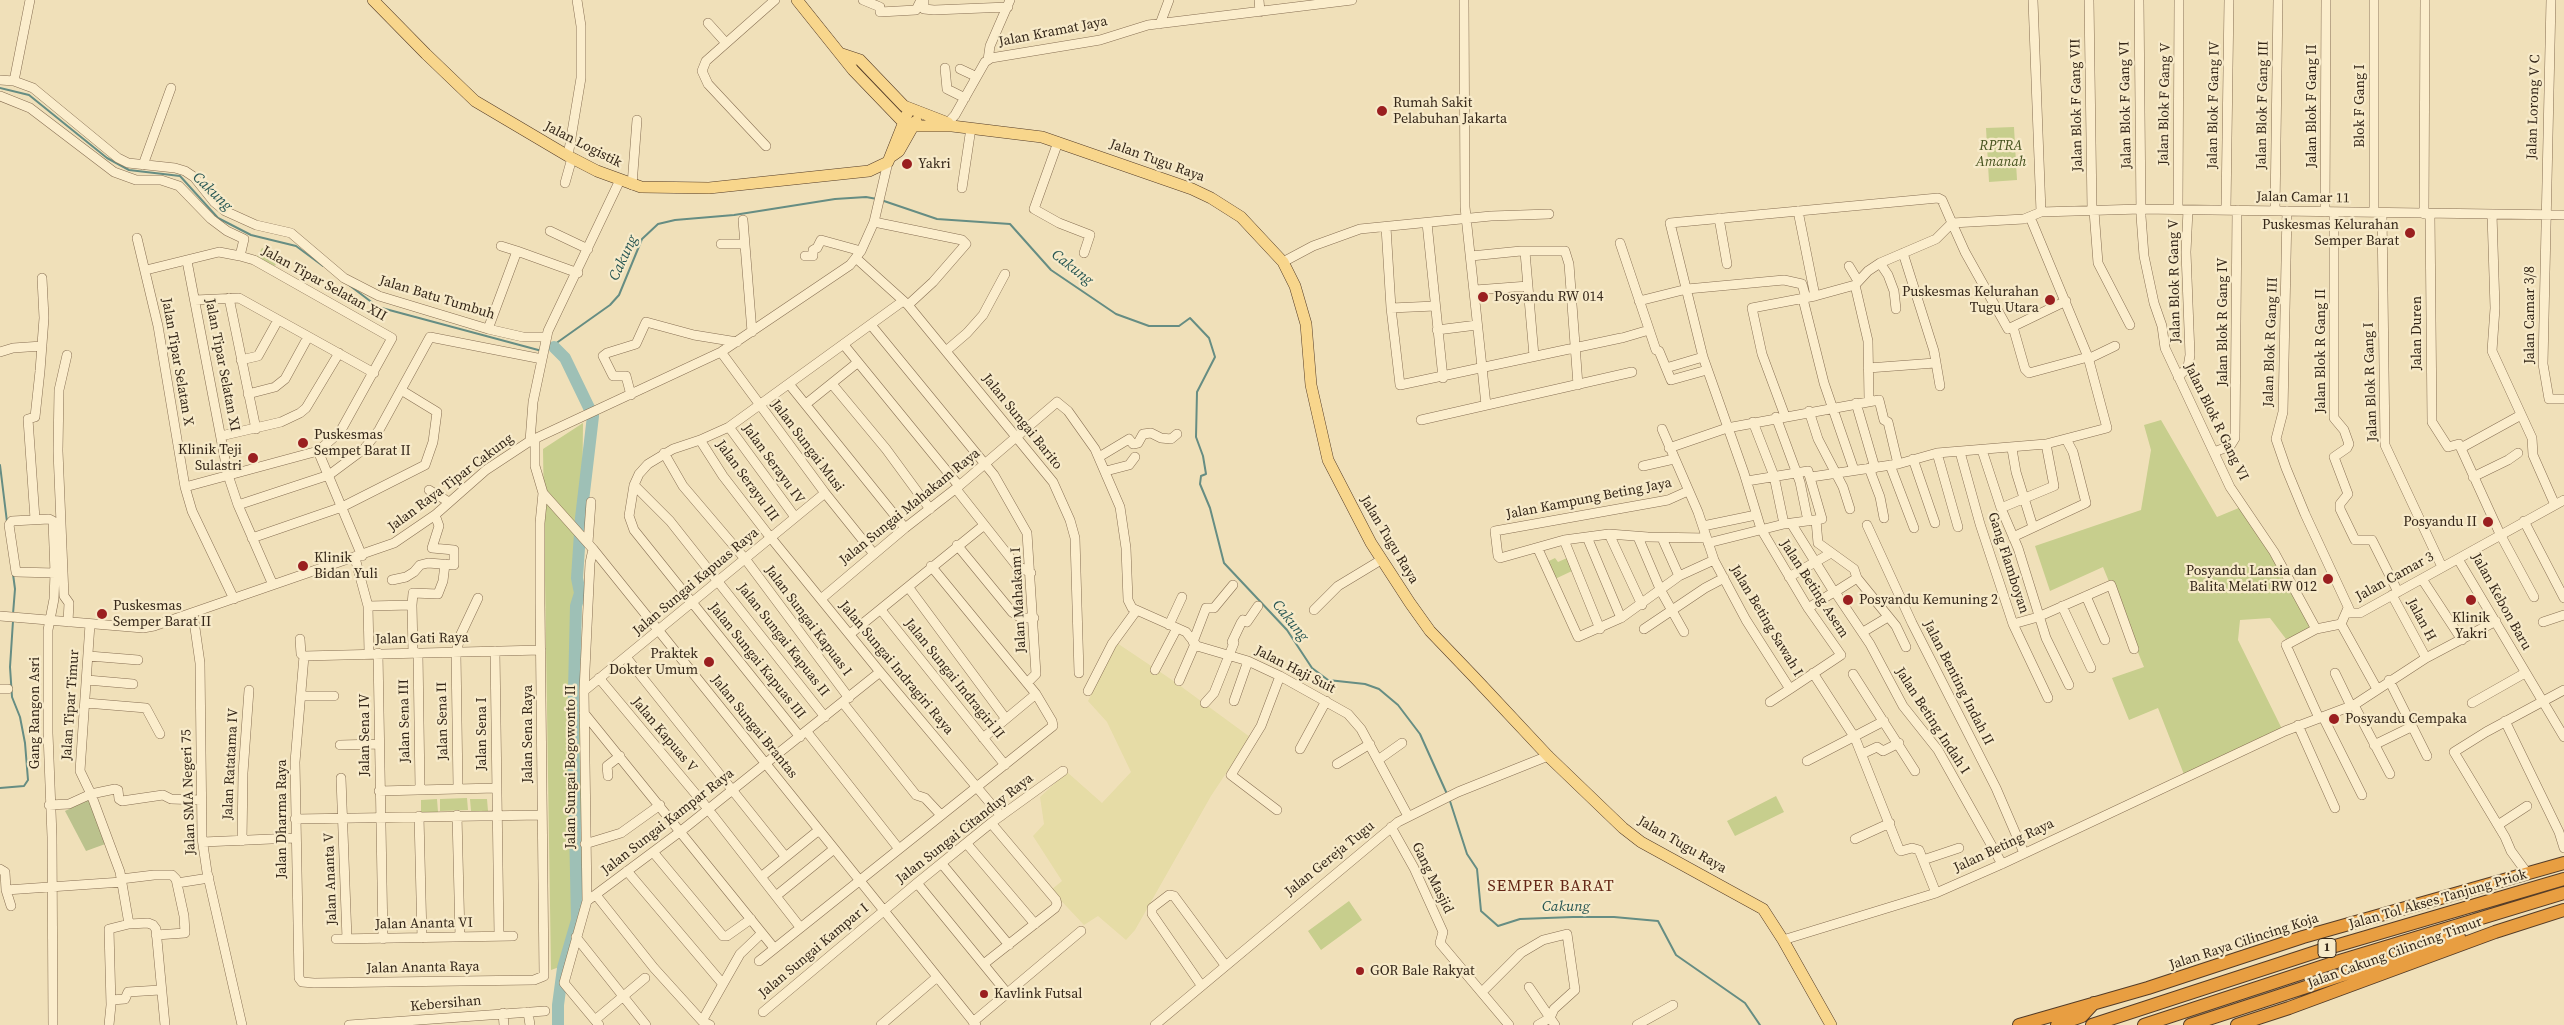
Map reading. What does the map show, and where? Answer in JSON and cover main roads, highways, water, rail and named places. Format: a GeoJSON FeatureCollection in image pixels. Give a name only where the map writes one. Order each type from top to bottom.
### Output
{"type":"FeatureCollection","features":[{"type":"Feature","properties":{"kind":"highway","name":"Jalan Raya Cilincing Koja"},"geometry":{"type":"LineString","coordinates":[[2019,1025],[2148,988],[2303,937],[2564,863]]}},
{"type":"Feature","properties":{"kind":"highway","name":"Jalan Tol Akses Tanjung Priok"},"geometry":{"type":"LineString","coordinates":[[2092,1025],[2325,948],[2564,879]]}},
{"type":"Feature","properties":{"kind":"highway","name":"Jalan Tol Akses Tanjung Priok"},"geometry":{"type":"LineString","coordinates":[[2144,1025],[2333,963],[2564,893]]}},
{"type":"Feature","properties":{"kind":"highway","name":"Jalan Cakung Cilincing Timur"},"geometry":{"type":"LineString","coordinates":[[2237,1025],[2289,1008],[2496,932],[2564,910]]}},
{"type":"Feature","properties":{"kind":"highway"},"geometry":{"type":"LineString","coordinates":[[2190,1025],[2427,946],[2476,933],[2496,932]]}},
{"type":"Feature","properties":{"kind":"highway"},"geometry":{"type":"LineString","coordinates":[[2062,1023],[2088,1012],[2094,1003]]}},
{"type":"Feature","properties":{"kind":"main road","name":"Jalan Logistik"},"geometry":{"type":"LineString","coordinates":[[373,0],[475,101],[570,157],[632,185],[659,188],[709,188],[861,173],[890,159]]}},
{"type":"Feature","properties":{"kind":"main road"},"geometry":{"type":"LineString","coordinates":[[797,0],[853,70],[903,122],[914,126],[948,125]]}},
{"type":"Feature","properties":{"kind":"main road"},"geometry":{"type":"LineString","coordinates":[[842,54],[860,60],[914,112],[948,125]]}},
{"type":"Feature","properties":{"kind":"main road"},"geometry":{"type":"LineString","coordinates":[[890,159],[903,122],[914,112]]}},
{"type":"Feature","properties":{"kind":"main road"},"geometry":{"type":"LineString","coordinates":[[890,159],[899,151],[914,126],[914,112]]}},
{"type":"Feature","properties":{"kind":"main road","name":"Jalan Tugu Raya"},"geometry":{"type":"LineString","coordinates":[[948,125],[1042,137],[1058,142],[1192,189],[1211,198],[1241,217],[1283,262],[1302,305],[1311,385],[1328,460],[1381,560],[1430,631],[1548,756],[1623,828],[1641,842],[1756,903],[1763,909],[1783,940],[1831,1025]]}},
{"type":"Feature","properties":{"kind":"waterway","name":"Cakung"},"geometry":{"type":"LineString","coordinates":[[0,88],[29,95],[107,158],[129,170],[180,176],[218,218],[251,235],[296,246],[323,266]]}},
{"type":"Feature","properties":{"kind":"waterway","name":"Cakung"},"geometry":{"type":"LineString","coordinates":[[548,349],[610,305],[619,295],[642,239],[658,224],[675,220],[734,215],[835,199],[866,197],[877,199]]}},
{"type":"Feature","properties":{"kind":"waterway","name":"Cakung"},"geometry":{"type":"LineString","coordinates":[[881,200],[937,219],[1010,224],[1051,270],[1116,314],[1149,326],[1179,326],[1190,318],[1209,338],[1215,357],[1197,392],[1196,437],[1203,456],[1206,474],[1201,476],[1200,484],[1210,508],[1224,563],[1287,630],[1312,668],[1328,680],[1365,684],[1379,689],[1398,705],[1420,734],[1447,794]]}},
{"type":"Feature","properties":{"kind":"waterway","name":"Cakung"},"geometry":{"type":"LineString","coordinates":[[349,285],[378,307],[542,351]]}},
{"type":"Feature","properties":{"kind":"waterway"},"geometry":{"type":"LineString","coordinates":[[554,347],[565,358],[593,416],[581,518],[577,578],[580,593],[576,606],[573,733],[577,920],[563,968],[558,1005],[558,1025]]}},
{"type":"Feature","properties":{"kind":"waterway"},"geometry":{"type":"LineString","coordinates":[[0,465],[7,522]]}},
{"type":"Feature","properties":{"kind":"waterway"},"geometry":{"type":"LineString","coordinates":[[13,574],[15,589],[13,614]]}},
{"type":"Feature","properties":{"kind":"waterway"},"geometry":{"type":"LineString","coordinates":[[0,788],[24,786],[28,780],[25,743],[20,717],[12,697],[10,667],[13,621]]}},
{"type":"Feature","properties":{"kind":"waterway","name":"Cakung"},"geometry":{"type":"LineString","coordinates":[[1449,798],[1467,854],[1477,869],[1481,911],[1498,926],[1520,919],[1573,917],[1614,917],[1658,921],[1676,955],[1745,1003],[1760,1025]]}},
{"type":"Feature","properties":{"kind":"place","name":"Rumah Sakit Pelabuhan Jakarta"},"geometry":{"type":"Point","coordinates":[1382,111]}},
{"type":"Feature","properties":{"kind":"place","name":"Yakri"},"geometry":{"type":"Point","coordinates":[907,164]}},
{"type":"Feature","properties":{"kind":"place","name":"Puskesmas Kelurahan Semper Barat"},"geometry":{"type":"Point","coordinates":[2410,233]}},
{"type":"Feature","properties":{"kind":"place","name":"Posyandu RW 014"},"geometry":{"type":"Point","coordinates":[1483,297]}},
{"type":"Feature","properties":{"kind":"place","name":"Puskesmas Kelurahan Tugu Utara"},"geometry":{"type":"Point","coordinates":[2050,300]}},
{"type":"Feature","properties":{"kind":"place","name":"Puskesmas Sempet Barat II"},"geometry":{"type":"Point","coordinates":[303,443]}},
{"type":"Feature","properties":{"kind":"place","name":"Klinik Teji Sulastri"},"geometry":{"type":"Point","coordinates":[253,458]}},
{"type":"Feature","properties":{"kind":"place","name":"Posyandu II"},"geometry":{"type":"Point","coordinates":[2488,522]}},
{"type":"Feature","properties":{"kind":"place","name":"Klinik Bidan Yuli"},"geometry":{"type":"Point","coordinates":[303,566]}},
{"type":"Feature","properties":{"kind":"place","name":"Posyandu Lansia dan Balita Melati RW 012"},"geometry":{"type":"Point","coordinates":[2328,579]}},
{"type":"Feature","properties":{"kind":"place","name":"Posyandu Kemuning 2"},"geometry":{"type":"Point","coordinates":[1848,600]}},
{"type":"Feature","properties":{"kind":"place","name":"Klinik Yakri"},"geometry":{"type":"Point","coordinates":[2471,600]}},
{"type":"Feature","properties":{"kind":"place","name":"Puskesmas Semper Barat II"},"geometry":{"type":"Point","coordinates":[102,614]}},
{"type":"Feature","properties":{"kind":"place","name":"Praktek Dokter Umum"},"geometry":{"type":"Point","coordinates":[709,662]}},
{"type":"Feature","properties":{"kind":"place","name":"Posyandu Cempaka"},"geometry":{"type":"Point","coordinates":[2334,719]}},
{"type":"Feature","properties":{"kind":"place","name":"GOR Bale Rakyat"},"geometry":{"type":"Point","coordinates":[1360,971]}},
{"type":"Feature","properties":{"kind":"place","name":"Kavlink Futsal"},"geometry":{"type":"Point","coordinates":[984,994]}},
{"type":"Feature","properties":{"kind":"district","name":"SEMPER BARAT"},"geometry":{"type":"Point","coordinates":[1551,887]}},
{"type":"Feature","properties":{"kind":"park label","name":"RPTRA Amanah"},"geometry":{"type":"Point","coordinates":[2001,154]}}]}
